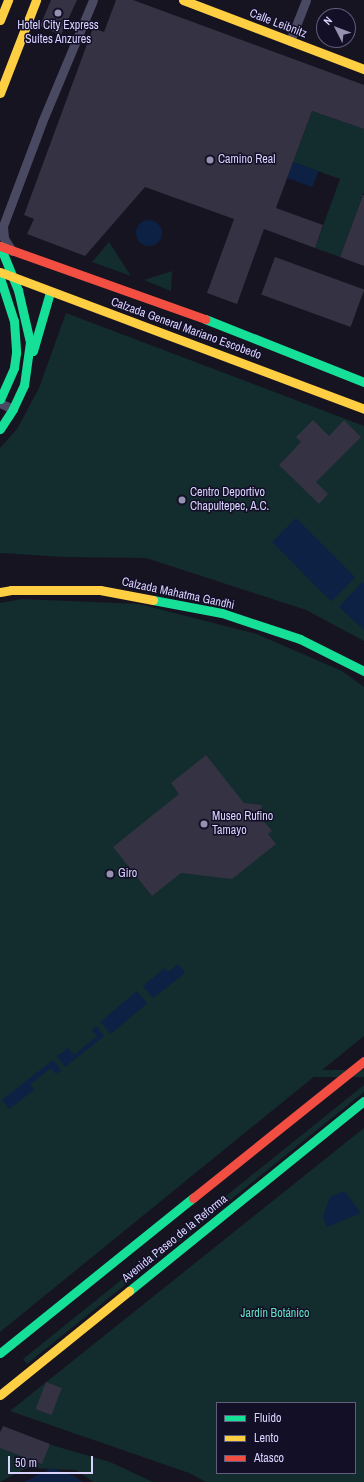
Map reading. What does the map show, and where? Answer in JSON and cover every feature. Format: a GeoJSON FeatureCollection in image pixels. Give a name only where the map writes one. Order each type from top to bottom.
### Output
{"type":"FeatureCollection","features":[{"type":"Feature","properties":{"kind":"main road"},"geometry":{"type":"LineString","coordinates":[[0,20],[8,0]]}},
{"type":"Feature","properties":{"kind":"main road"},"geometry":{"type":"LineString","coordinates":[[0,93],[36,0]]}},
{"type":"Feature","properties":{"kind":"main road","name":"Calle Leibnitz"},"geometry":{"type":"LineString","coordinates":[[183,0],[205,4],[290,41],[364,69]]}},
{"type":"Feature","properties":{"kind":"main road"},"geometry":{"type":"LineString","coordinates":[[0,246],[13,277],[26,319],[30,342],[24,385]]}},
{"type":"Feature","properties":{"kind":"main road","name":"Calzada General Mariano Escobedo"},"geometry":{"type":"LineString","coordinates":[[0,246],[177,308],[364,382]]}},
{"type":"Feature","properties":{"kind":"main road","name":"Calzada General Mariano Escobedo"},"geometry":{"type":"LineString","coordinates":[[0,272],[50,292],[177,337],[364,409]]}},
{"type":"Feature","properties":{"kind":"main road"},"geometry":{"type":"LineString","coordinates":[[0,278],[14,321],[16,353],[14,368],[0,399]]}},
{"type":"Feature","properties":{"kind":"main road"},"geometry":{"type":"LineString","coordinates":[[0,429],[14,409],[24,385],[50,292]]}},
{"type":"Feature","properties":{"kind":"main road","name":"Calzada Mahatma Gandhi"},"geometry":{"type":"LineString","coordinates":[[0,592],[11,590],[100,590],[222,613],[300,639],[364,671]]}},
{"type":"Feature","properties":{"kind":"main road","name":"Avenida Paseo de la Reforma"},"geometry":{"type":"LineString","coordinates":[[0,1354],[364,1061]]}},
{"type":"Feature","properties":{"kind":"main road","name":"Avenida Paseo de la Reforma"},"geometry":{"type":"LineString","coordinates":[[0,1395],[364,1101]]}},
{"type":"Feature","properties":{"kind":"street"},"geometry":{"type":"LineString","coordinates":[[12,251],[4,238],[3,226],[42,122],[93,0]]}},
{"type":"Feature","properties":{"kind":"street"},"geometry":{"type":"LineString","coordinates":[[290,41],[306,0]]}},
{"type":"Feature","properties":{"kind":"street"},"geometry":{"type":"LineString","coordinates":[[0,403],[14,409]]}},
{"type":"Feature","properties":{"kind":"green space"},"geometry":{"type":"Polygon","coordinates":[[[312,111],[364,129],[364,192],[340,257],[315,248],[340,179],[293,162],[312,111]]]}},
{"type":"Feature","properties":{"kind":"green space"},"geometry":{"type":"Polygon","coordinates":[[[109,242],[131,276],[92,262],[109,242]]]}},
{"type":"Feature","properties":{"kind":"green space"},"geometry":{"type":"Polygon","coordinates":[[[172,271],[171,291],[144,280],[172,271]]]}},
{"type":"Feature","properties":{"kind":"green space","name":"Centro Deportivo Chapultepec, A.C."},"geometry":{"type":"Polygon","coordinates":[[[66,313],[364,426],[364,641],[306,610],[146,558],[64,557],[0,553],[0,448],[17,429],[39,388],[66,313]]]}},
{"type":"Feature","properties":{"kind":"green space"},"geometry":{"type":"Polygon","coordinates":[[[22,599],[139,604],[257,634],[342,671],[364,687],[364,1036],[0,1332],[0,603],[22,599]]]}},
{"type":"Feature","properties":{"kind":"green space"},"geometry":{"type":"Polygon","coordinates":[[[0,1070],[364,1070],[364,1077],[0,1077],[0,1070]]]}},
{"type":"Feature","properties":{"kind":"green space"},"geometry":{"type":"Polygon","coordinates":[[[364,1085],[364,1092],[27,1364],[23,1359],[364,1085]]]}},
{"type":"Feature","properties":{"kind":"green space","name":"Jardín Botánico"},"geometry":{"type":"Polygon","coordinates":[[[364,1128],[364,1482],[206,1482],[189,1473],[10,1411],[364,1128]]]}},
{"type":"Feature","properties":{"kind":"green space"},"geometry":{"type":"Polygon","coordinates":[[[0,1430],[110,1462],[153,1482],[93,1482],[76,1470],[27,1468],[0,1482],[0,1430]]]}},
{"type":"Feature","properties":{"kind":"water"},"geometry":{"type":"Polygon","coordinates":[[[293,162],[318,171],[313,187],[287,178],[293,162]]]}},
{"type":"Feature","properties":{"kind":"water"},"geometry":{"type":"Polygon","coordinates":[[[149,220],[158,224],[162,233],[158,242],[149,246],[140,242],[136,233],[140,224],[149,220]]]}},
{"type":"Feature","properties":{"kind":"water"},"geometry":{"type":"Polygon","coordinates":[[[296,518],[355,577],[331,601],[272,542],[296,518]]]}},
{"type":"Feature","properties":{"kind":"water"},"geometry":{"type":"Polygon","coordinates":[[[362,582],[364,584],[364,630],[339,607],[362,582]]]}},
{"type":"Feature","properties":{"kind":"water"},"geometry":{"type":"Polygon","coordinates":[[[178,964],[185,973],[153,998],[143,986],[165,968],[168,972],[178,964]]]}},
{"type":"Feature","properties":{"kind":"water"},"geometry":{"type":"Polygon","coordinates":[[[137,991],[147,1003],[111,1034],[100,1022],[137,991]]]}},
{"type":"Feature","properties":{"kind":"water"},"geometry":{"type":"Polygon","coordinates":[[[96,1026],[104,1036],[65,1067],[57,1056],[68,1048],[74,1055],[97,1036],[92,1030],[96,1026]]]}},
{"type":"Feature","properties":{"kind":"water"},"geometry":{"type":"Polygon","coordinates":[[[53,1060],[61,1070],[56,1074],[51,1068],[30,1084],[34,1090],[9,1109],[2,1100],[53,1060]]]}},
{"type":"Feature","properties":{"kind":"water"},"geometry":{"type":"Polygon","coordinates":[[[344,1191],[361,1213],[327,1227],[323,1217],[330,1197],[344,1191]]]}},
{"type":"Feature","properties":{"kind":"water"},"geometry":{"type":"Polygon","coordinates":[[[52,1468],[74,1476],[83,1482],[24,1482],[52,1468]]]}},
{"type":"Feature","properties":{"kind":"building","name":"Hotel City Express Suites Anzures"},"geometry":{"type":"Polygon","coordinates":[[[51,0],[77,0],[61,35],[40,26],[51,0]]]}},
{"type":"Feature","properties":{"kind":"building"},"geometry":{"type":"Polygon","coordinates":[[[116,0],[133,0],[364,85],[364,129],[312,111],[276,208],[323,225],[315,248],[264,229],[237,304],[207,293],[234,219],[145,187],[85,256],[27,234],[34,219],[24,215],[93,28],[104,32],[116,0]]]}},
{"type":"Feature","properties":{"kind":"building"},"geometry":{"type":"Polygon","coordinates":[[[364,195],[364,266],[340,257],[364,195]]]}},
{"type":"Feature","properties":{"kind":"building"},"geometry":{"type":"Polygon","coordinates":[[[275,257],[364,289],[351,327],[261,295],[275,257]]]}},
{"type":"Feature","properties":{"kind":"building"},"geometry":{"type":"Polygon","coordinates":[[[313,420],[329,436],[344,420],[361,437],[316,482],[328,494],[319,504],[279,465],[301,442],[296,437],[313,420]]]}},
{"type":"Feature","properties":{"kind":"building","name":"Museo Rufino Tamayo"},"geometry":{"type":"Polygon","coordinates":[[[206,755],[244,803],[262,805],[260,817],[272,831],[268,834],[276,844],[232,879],[181,873],[152,896],[113,847],[179,794],[171,783],[206,755]]]}},
{"type":"Feature","properties":{"kind":"building"},"geometry":{"type":"Polygon","coordinates":[[[46,1382],[62,1388],[51,1415],[36,1409],[46,1382]]]}},
{"type":"Feature","properties":{"kind":"building"},"geometry":{"type":"Polygon","coordinates":[[[3,1426],[50,1444],[42,1464],[0,1448],[0,1433],[3,1426]]]}},
{"type":"Feature","properties":{"kind":"traffic: fast"},"geometry":{"type":"LineString","coordinates":[[0,246],[18,290],[30,342],[24,385],[13,409],[0,429]]}},
{"type":"Feature","properties":{"kind":"traffic: fast"},"geometry":{"type":"LineString","coordinates":[[0,278],[14,321],[16,353],[14,368],[0,399]]}},
{"type":"Feature","properties":{"kind":"traffic: fast"},"geometry":{"type":"LineString","coordinates":[[33,351],[50,292]]}},
{"type":"Feature","properties":{"kind":"traffic: fast"},"geometry":{"type":"LineString","coordinates":[[205,319],[364,382]]}},
{"type":"Feature","properties":{"kind":"traffic: fast"},"geometry":{"type":"LineString","coordinates":[[153,600],[222,613],[300,639],[364,671]]}},
{"type":"Feature","properties":{"kind":"traffic: fast"},"geometry":{"type":"LineString","coordinates":[[129,1291],[364,1101]]}},
{"type":"Feature","properties":{"kind":"traffic: fast"},"geometry":{"type":"LineString","coordinates":[[0,1353],[193,1198]]}},
{"type":"Feature","properties":{"kind":"traffic: slow"},"geometry":{"type":"LineString","coordinates":[[0,20],[8,0]]}},
{"type":"Feature","properties":{"kind":"traffic: slow"},"geometry":{"type":"LineString","coordinates":[[0,93],[36,0]]}},
{"type":"Feature","properties":{"kind":"traffic: slow"},"geometry":{"type":"LineString","coordinates":[[183,0],[364,69]]}},
{"type":"Feature","properties":{"kind":"traffic: slow"},"geometry":{"type":"LineString","coordinates":[[0,272],[364,409]]}},
{"type":"Feature","properties":{"kind":"traffic: slow"},"geometry":{"type":"LineString","coordinates":[[0,592],[11,590],[100,590],[153,600]]}},
{"type":"Feature","properties":{"kind":"traffic: slow"},"geometry":{"type":"LineString","coordinates":[[0,1395],[129,1291]]}},
{"type":"Feature","properties":{"kind":"traffic: jam"},"geometry":{"type":"LineString","coordinates":[[0,246],[205,319]]}},
{"type":"Feature","properties":{"kind":"traffic: jam"},"geometry":{"type":"LineString","coordinates":[[193,1198],[364,1061]]}},
{"type":"Feature","properties":{"kind":"place","name":"Hotel City Express Suites Anzures"},"geometry":{"type":"Point","coordinates":[58,13]}},
{"type":"Feature","properties":{"kind":"place","name":"Camino Real"},"geometry":{"type":"Point","coordinates":[210,160]}},
{"type":"Feature","properties":{"kind":"place","name":"Centro Deportivo Chapultepec, A.C."},"geometry":{"type":"Point","coordinates":[182,500]}},
{"type":"Feature","properties":{"kind":"place","name":"Museo Rufino Tamayo"},"geometry":{"type":"Point","coordinates":[204,824]}},
{"type":"Feature","properties":{"kind":"place","name":"Giro"},"geometry":{"type":"Point","coordinates":[110,874]}}]}
